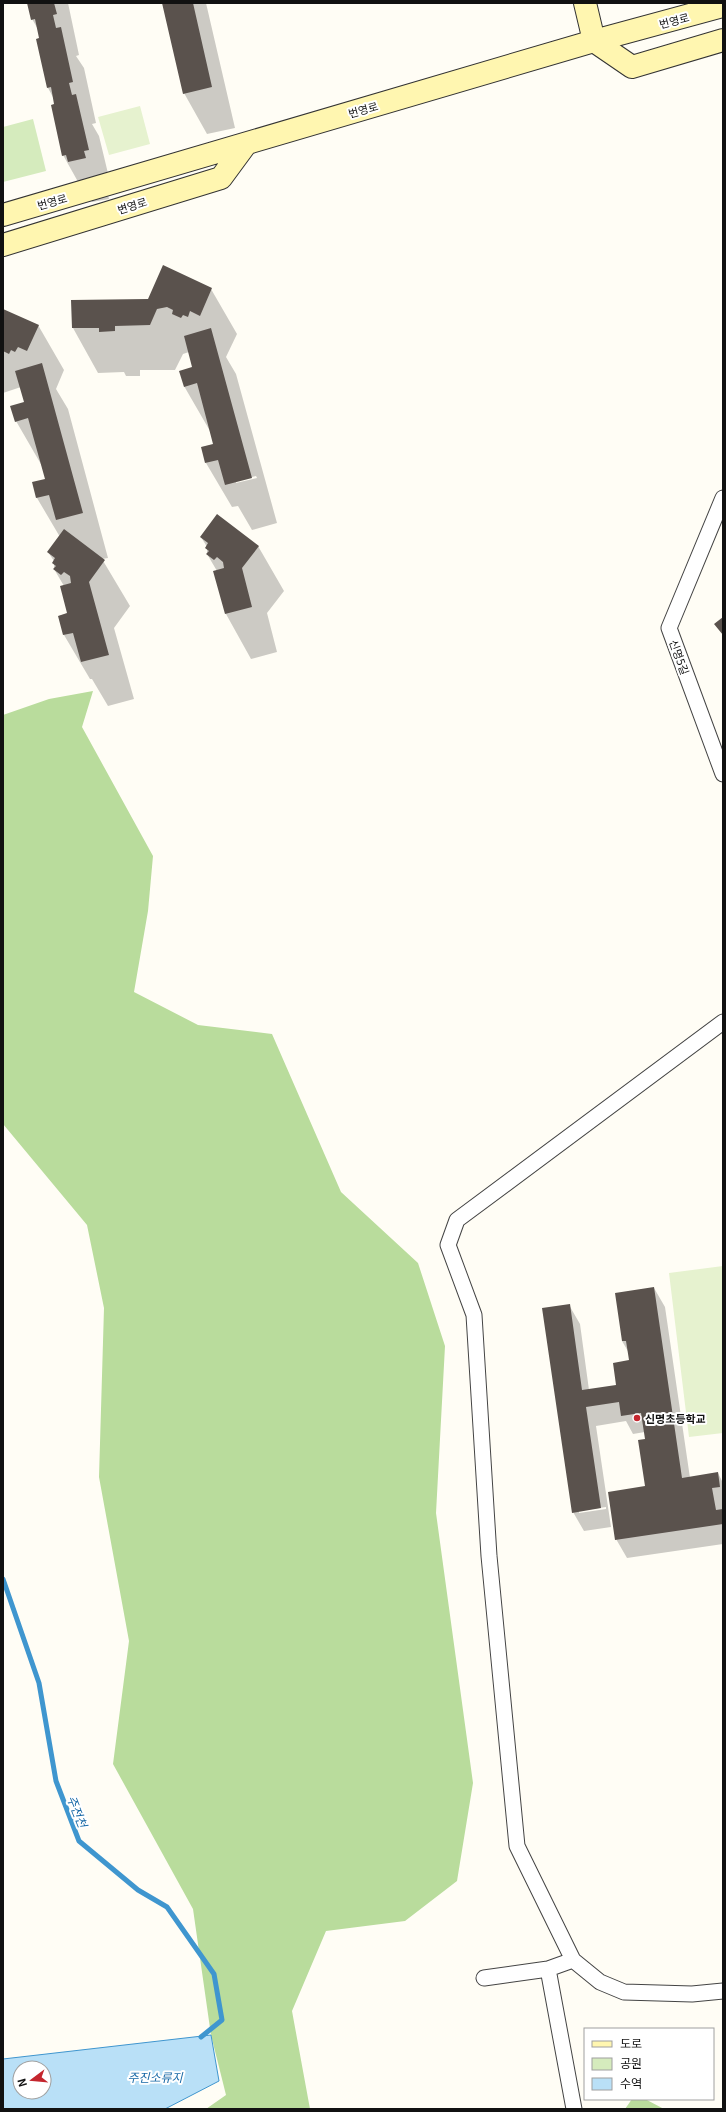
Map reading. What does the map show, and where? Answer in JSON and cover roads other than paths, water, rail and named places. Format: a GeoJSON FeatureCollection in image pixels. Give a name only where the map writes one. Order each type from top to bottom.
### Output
{"type":"FeatureCollection","features":[{"type":"Feature","properties":{"kind":"main road"},"geometry":{"type":"LineString","coordinates":[[585,3],[594,41],[632,67],[723,40]]}},
{"type":"Feature","properties":{"kind":"main road"},"geometry":{"type":"LineString","coordinates":[[723,7],[714,17],[717,30],[723,34]]}},
{"type":"Feature","properties":{"kind":"main road","name":"번영로"},"geometry":{"type":"LineString","coordinates":[[3,215],[594,41],[723,7]]}},
{"type":"Feature","properties":{"kind":"main road","name":"변영로"},"geometry":{"type":"LineString","coordinates":[[3,245],[221,178],[246,144]]}},
{"type":"Feature","properties":{"kind":"street","name":"신명5길"},"geometry":{"type":"LineString","coordinates":[[723,498],[670,628],[723,774]]}},
{"type":"Feature","properties":{"kind":"street"},"geometry":{"type":"LineString","coordinates":[[723,1022],[457,1220],[448,1245],[474,1315],[489,1556],[517,1846],[573,1960],[600,1982],[624,1992],[692,1994],[723,1991]]}},
{"type":"Feature","properties":{"kind":"street"},"geometry":{"type":"LineString","coordinates":[[484,1978],[548,1969],[573,1960]]}},
{"type":"Feature","properties":{"kind":"street"},"geometry":{"type":"LineString","coordinates":[[548,1969],[574,2109]]}},
{"type":"Feature","properties":{"kind":"water","name":"주진소류지"},"geometry":{"type":"Polygon","coordinates":[[[211,2035],[219,2081],[165,2109],[3,2109],[3,2059],[211,2035]]]}},
{"type":"Feature","properties":{"kind":"waterway","name":"주전천"},"geometry":{"type":"LineString","coordinates":[[3,1579],[39,1683],[56,1781],[79,1841],[138,1890],[167,1907],[214,1974],[222,2020],[201,2037]]}},
{"type":"Feature","properties":{"kind":"place","name":"신명초등학교"},"geometry":{"type":"Point","coordinates":[637,1418]}}]}
